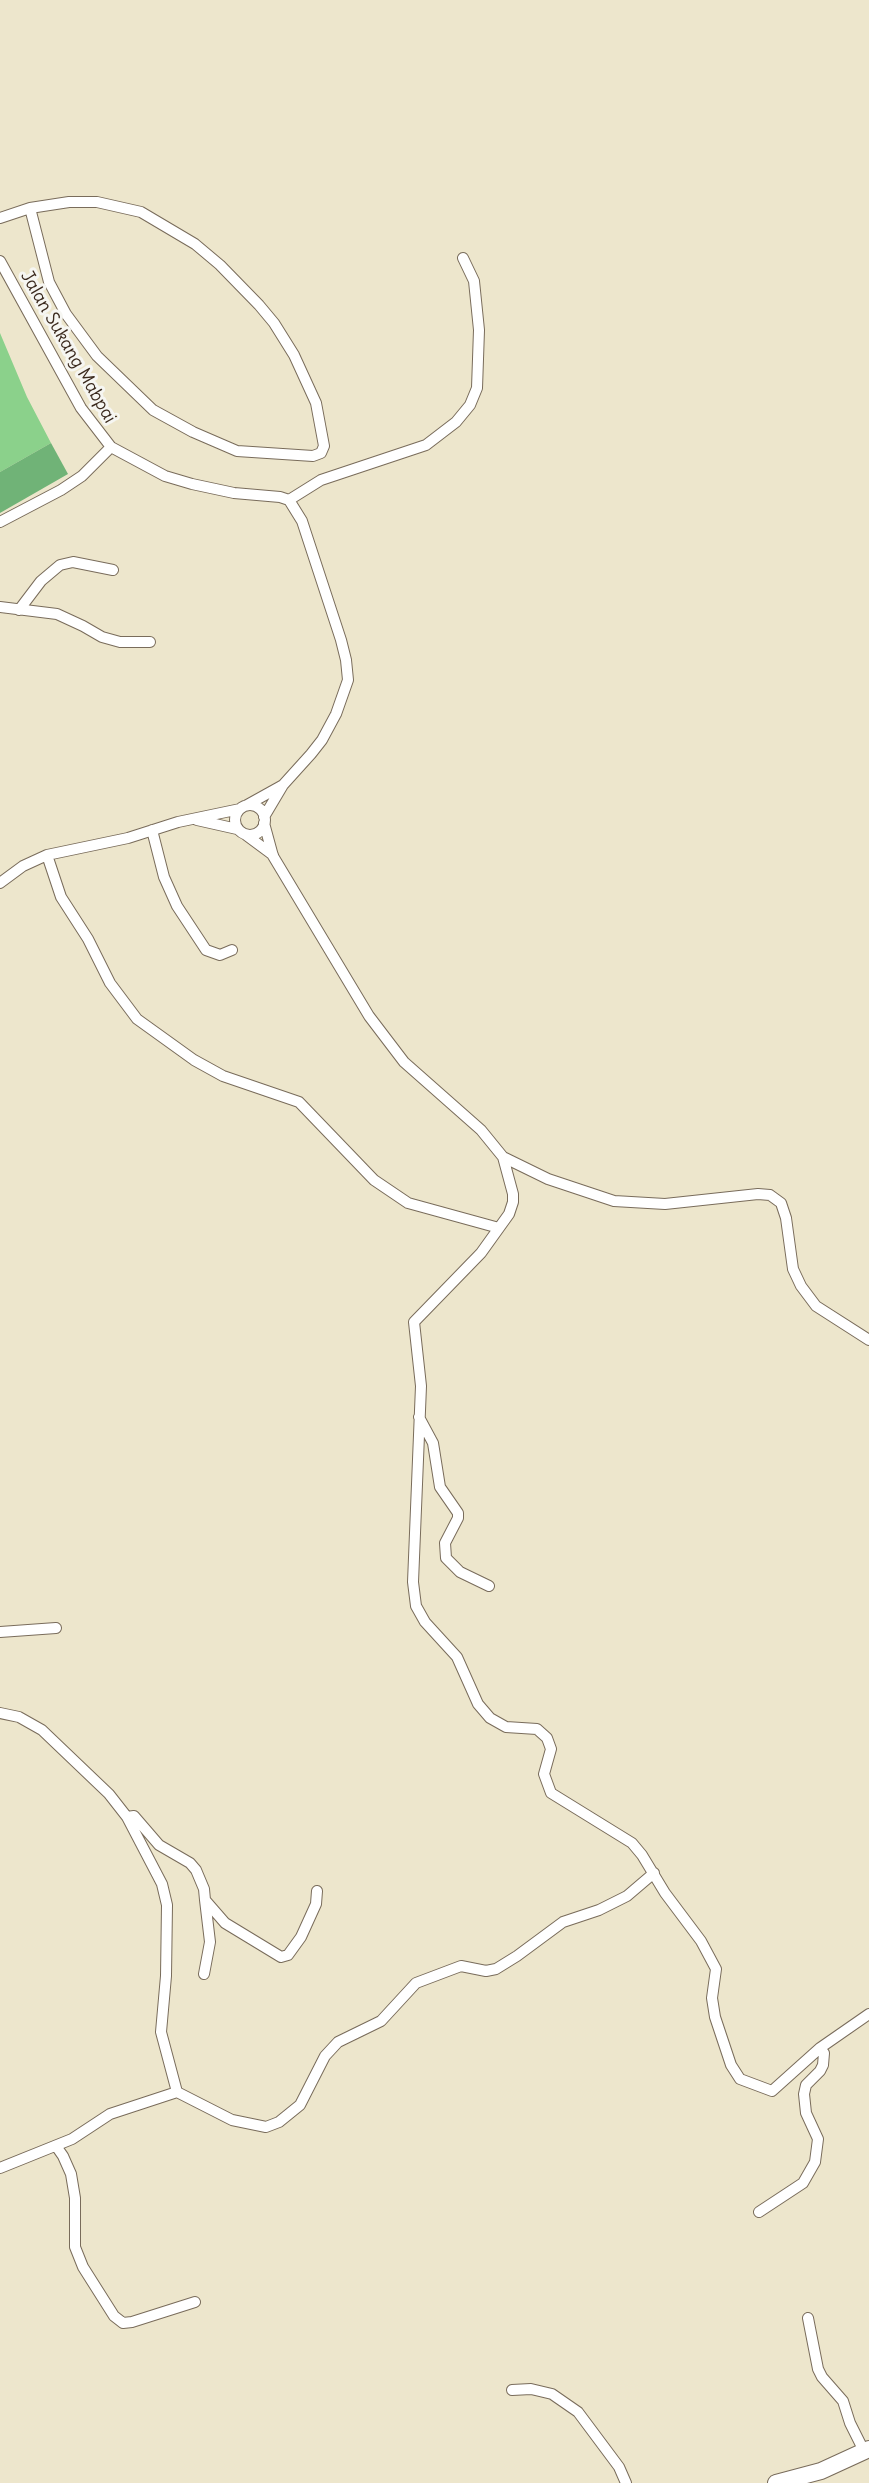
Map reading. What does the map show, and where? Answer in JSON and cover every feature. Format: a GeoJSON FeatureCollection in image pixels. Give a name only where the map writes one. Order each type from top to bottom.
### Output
{"type":"FeatureCollection","features":[{"type":"Feature","properties":{"kind":"main road"},"geometry":{"type":"LineString","coordinates":[[776,2483],[821,2471],[867,2450]]}},
{"type":"Feature","properties":{"kind":"street"},"geometry":{"type":"LineString","coordinates":[[0,218],[30,208],[69,202],[97,202],[141,212],[195,244],[220,265],[274,323],[294,355],[316,403],[324,446],[321,453],[313,456],[237,451],[193,432],[153,410],[97,356],[66,314],[48,282],[30,208]]}},
{"type":"Feature","properties":{"kind":"street"},"geometry":{"type":"LineString","coordinates":[[194,819],[252,835],[259,832],[283,785],[322,740],[336,714],[348,672],[334,614],[312,547],[302,521],[289,500],[321,480],[426,445],[456,422],[470,405],[477,388],[479,330],[474,281],[463,258]]}},
{"type":"Feature","properties":{"kind":"street","name":"Jalan Sukang Mabpai"},"geometry":{"type":"LineString","coordinates":[[0,261],[82,408],[111,447],[165,476],[192,484],[289,500]]}},
{"type":"Feature","properties":{"kind":"street"},"geometry":{"type":"LineString","coordinates":[[0,522],[82,476],[111,447]]}},
{"type":"Feature","properties":{"kind":"street"},"geometry":{"type":"LineString","coordinates":[[19,610],[41,581],[60,565],[73,562],[113,570]]}},
{"type":"Feature","properties":{"kind":"street"},"geometry":{"type":"LineString","coordinates":[[0,607],[57,614],[102,637],[120,642],[150,642]]}},
{"type":"Feature","properties":{"kind":"street"},"geometry":{"type":"LineString","coordinates":[[0,883],[23,866],[47,855],[128,838],[243,807],[283,785]]}},
{"type":"Feature","properties":{"kind":"street"},"geometry":{"type":"LineString","coordinates":[[243,807],[258,808],[264,820],[273,856],[369,1016],[404,1062],[481,1130],[503,1157],[548,1179],[614,1201],[665,1204],[770,1195],[781,1203],[786,1218],[793,1269],[801,1286],[816,1306],[869,1339]]}},
{"type":"Feature","properties":{"kind":"street"},"geometry":{"type":"LineString","coordinates":[[243,807],[235,818],[241,831],[273,856]]}},
{"type":"Feature","properties":{"kind":"street"},"geometry":{"type":"LineString","coordinates":[[152,830],[164,877],[191,928],[206,950],[220,955],[232,950]]}},
{"type":"Feature","properties":{"kind":"street"},"geometry":{"type":"LineString","coordinates":[[47,855],[61,897],[88,939],[110,984],[137,1019],[194,1060],[223,1076],[299,1102],[374,1180],[399,1198],[408,1203],[499,1228]]}},
{"type":"Feature","properties":{"kind":"street"},"geometry":{"type":"LineString","coordinates":[[503,1157],[513,1202],[509,1214],[481,1253],[414,1322],[421,1386],[413,1582],[415,1606],[425,1622],[457,1657],[478,1704],[490,1718],[506,1727],[537,1729],[547,1738],[551,1749],[544,1774],[551,1793],[632,1843],[654,1873],[665,1894],[712,1958],[716,1969],[712,1998],[715,2017],[731,2065],[740,2079],[772,2091],[820,2048],[869,2014]]}},
{"type":"Feature","properties":{"kind":"street"},"geometry":{"type":"LineString","coordinates":[[419,1417],[433,1443],[440,1487],[458,1513],[445,1543],[446,1558],[460,1572],[489,1586]]}},
{"type":"Feature","properties":{"kind":"street"},"geometry":{"type":"LineString","coordinates":[[0,1632],[56,1629]]}},
{"type":"Feature","properties":{"kind":"street"},"geometry":{"type":"LineString","coordinates":[[0,1713],[19,1717],[42,1730],[110,1794],[127,1817],[162,1884],[167,1905],[166,1976],[161,2032],[177,2092]]}},
{"type":"Feature","properties":{"kind":"street"},"geometry":{"type":"LineString","coordinates":[[127,1817],[134,1816],[159,1845],[190,1863],[196,1870],[204,1889],[210,1942],[204,1974]]}},
{"type":"Feature","properties":{"kind":"street"},"geometry":{"type":"LineString","coordinates":[[0,2168],[72,2139],[110,2113],[177,2092],[232,2120],[266,2127],[279,2122],[300,2105],[325,2056],[338,2042],[381,2021],[416,1983],[461,1966],[486,1971],[496,1969],[563,1922],[599,1910],[627,1896],[654,1873]]}},
{"type":"Feature","properties":{"kind":"street"},"geometry":{"type":"LineString","coordinates":[[205,1900],[225,1923],[281,1957],[288,1955],[301,1937],[316,1904],[317,1891]]}},
{"type":"Feature","properties":{"kind":"street"},"geometry":{"type":"LineString","coordinates":[[759,2212],[803,2183],[815,2162],[818,2139],[806,2113],[804,2094],[806,2085],[823,2065],[824,2053],[820,2048]]}},
{"type":"Feature","properties":{"kind":"street"},"geometry":{"type":"LineString","coordinates":[[56,2146],[71,2174],[75,2198],[75,2247],[83,2267],[114,2316],[123,2323],[132,2322],[195,2302]]}},
{"type":"Feature","properties":{"kind":"street"},"geometry":{"type":"LineString","coordinates":[[807,2318],[818,2369],[843,2400],[850,2423],[867,2450]]}},
{"type":"Feature","properties":{"kind":"street"},"geometry":{"type":"LineString","coordinates":[[512,2390],[531,2389],[552,2394],[578,2412],[619,2467],[626,2483]]}},
{"type":"Feature","properties":{"kind":"green space"},"geometry":{"type":"Polygon","coordinates":[[[0,333],[27,397],[51,443],[0,472],[0,333]]]}},
{"type":"Feature","properties":{"kind":"green space"},"geometry":{"type":"Polygon","coordinates":[[[51,443],[68,474],[0,513],[0,472],[51,443]]]}}]}
